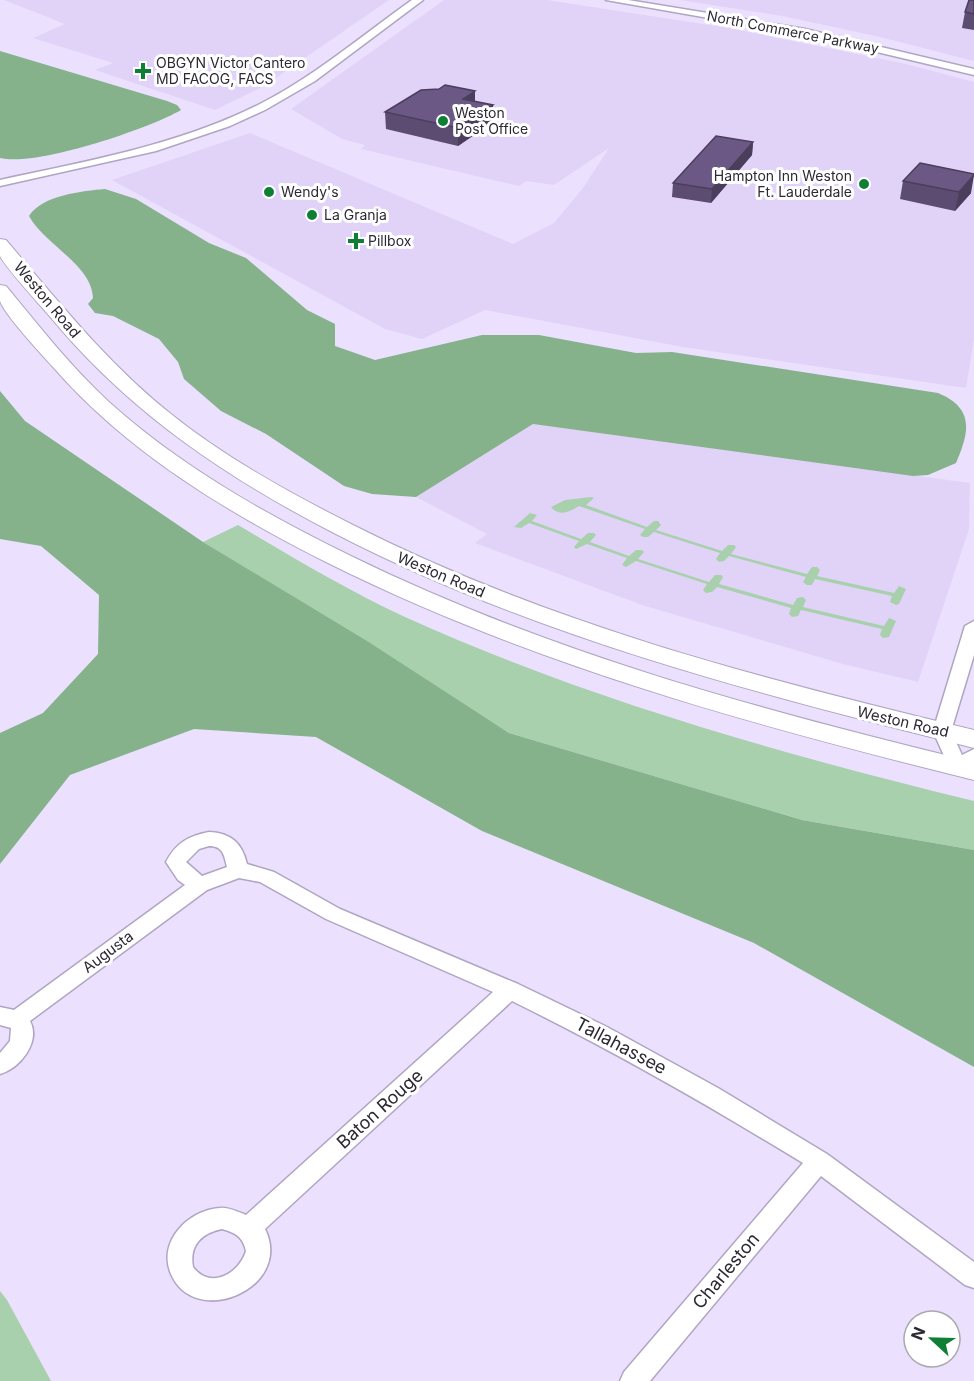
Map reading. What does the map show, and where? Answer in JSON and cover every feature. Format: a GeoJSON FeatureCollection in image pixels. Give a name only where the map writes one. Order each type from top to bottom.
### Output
{"type":"FeatureCollection","features":[{"type":"Feature","properties":{"kind":"main road","name":"Weston Road"},"geometry":{"type":"LineString","coordinates":[[0,244],[94,356],[144,402],[216,457],[331,524],[454,582],[617,643],[754,685],[974,739]]}},
{"type":"Feature","properties":{"kind":"main road","name":"Weston Road"},"geometry":{"type":"LineString","coordinates":[[0,290],[69,373],[144,441],[226,497],[344,563],[461,617],[633,680],[749,715],[969,764]]}},
{"type":"Feature","properties":{"kind":"street"},"geometry":{"type":"LineString","coordinates":[[0,195],[82,176],[142,151],[233,120],[294,89],[418,0]]}},
{"type":"Feature","properties":{"kind":"street","name":"North Commerce Parkway"},"geometry":{"type":"LineString","coordinates":[[611,0],[805,32],[974,72]]}},
{"type":"Feature","properties":{"kind":"street"},"geometry":{"type":"LineString","coordinates":[[0,183],[142,151]]}},
{"type":"Feature","properties":{"kind":"street"},"geometry":{"type":"LineString","coordinates":[[969,764],[942,731],[974,626]]}},
{"type":"Feature","properties":{"kind":"street"},"geometry":{"type":"LineString","coordinates":[[206,839],[225,843],[231,848],[238,871],[200,885],[185,875],[176,862],[185,847],[206,839]]}},
{"type":"Feature","properties":{"kind":"street","name":"Tallahassee"},"geometry":{"type":"LineString","coordinates":[[238,871],[267,877],[333,914],[510,990],[598,1033],[710,1095],[819,1161],[974,1277]]}},
{"type":"Feature","properties":{"kind":"street","name":"Augusta"},"geometry":{"type":"LineString","coordinates":[[0,1065],[12,1058],[24,1038],[22,1028],[8,1018],[200,885]]}},
{"type":"Feature","properties":{"kind":"street","name":"Baton Rouge"},"geometry":{"type":"LineString","coordinates":[[250,1227],[510,990]]}},
{"type":"Feature","properties":{"kind":"street","name":"Charleston"},"geometry":{"type":"LineString","coordinates":[[633,1381],[819,1161]]}},
{"type":"Feature","properties":{"kind":"shaded area"},"geometry":{"type":"Polygon","coordinates":[[[4,0],[389,0],[264,86],[215,110],[95,70],[113,63],[33,38],[65,24],[4,0]]]}},
{"type":"Feature","properties":{"kind":"shaded area"},"geometry":{"type":"Polygon","coordinates":[[[444,0],[547,0],[729,28],[906,64],[974,82],[974,339],[966,388],[683,347],[485,310],[422,339],[385,329],[112,180],[250,133],[513,244],[554,223],[583,188],[609,148],[554,185],[526,181],[519,186],[361,149],[365,145],[342,139],[291,109],[444,0]]]}},
{"type":"Feature","properties":{"kind":"shaded area"},"geometry":{"type":"Polygon","coordinates":[[[680,0],[974,0],[974,61],[880,37],[782,16],[680,0]]]}},
{"type":"Feature","properties":{"kind":"shaded area"},"geometry":{"type":"Polygon","coordinates":[[[0,51],[167,101],[177,105],[181,110],[119,136],[64,152],[39,157],[0,158],[0,51]]]}},
{"type":"Feature","properties":{"kind":"shaded area"},"geometry":{"type":"Polygon","coordinates":[[[105,189],[136,199],[209,243],[246,258],[307,310],[335,324],[335,346],[375,360],[482,335],[539,335],[636,353],[672,352],[938,393],[950,399],[963,413],[966,422],[964,441],[956,463],[928,475],[913,476],[533,424],[416,497],[372,494],[344,486],[266,434],[221,411],[184,379],[178,362],[159,339],[113,316],[95,313],[88,304],[93,298],[91,286],[85,275],[36,226],[29,216],[43,203],[64,195],[105,189]]]}},
{"type":"Feature","properties":{"kind":"shaded area"},"geometry":{"type":"Polygon","coordinates":[[[0,391],[25,421],[203,542],[367,641],[509,733],[802,820],[974,850],[974,1067],[754,943],[482,831],[316,737],[194,729],[70,775],[0,864],[0,733],[43,713],[98,654],[99,595],[41,546],[0,539],[0,391]]]}},
{"type":"Feature","properties":{"kind":"shaded area"},"geometry":{"type":"Polygon","coordinates":[[[533,424],[970,483],[969,529],[918,682],[843,664],[642,605],[475,543],[487,534],[416,497],[533,424]]]}},
{"type":"Feature","properties":{"kind":"shaded area"},"geometry":{"type":"Polygon","coordinates":[[[594,498],[586,505],[647,527],[654,521],[658,521],[661,525],[656,530],[722,551],[728,545],[734,545],[736,547],[731,554],[807,574],[812,567],[817,567],[820,570],[817,576],[894,593],[899,586],[906,589],[899,604],[896,605],[890,602],[892,596],[815,579],[812,585],[807,585],[803,582],[806,577],[729,556],[719,562],[716,559],[720,553],[654,532],[648,537],[643,537],[640,535],[645,529],[579,506],[561,513],[551,507],[565,500],[594,498]]]}},
{"type":"Feature","properties":{"kind":"shaded area"},"geometry":{"type":"Polygon","coordinates":[[[530,513],[537,515],[532,521],[581,539],[588,533],[594,533],[596,535],[590,542],[629,556],[636,550],[642,550],[644,552],[638,559],[709,582],[715,575],[721,575],[723,577],[719,584],[793,605],[797,598],[803,597],[806,600],[803,607],[884,626],[889,618],[896,621],[889,637],[883,638],[880,635],[882,629],[801,610],[798,616],[792,617],[789,614],[791,608],[717,587],[712,592],[706,593],[703,590],[707,584],[636,561],[626,567],[622,565],[627,558],[587,544],[576,549],[574,547],[579,541],[529,523],[521,528],[514,527],[530,513]]]}},
{"type":"Feature","properties":{"kind":"shaded area"},"geometry":{"type":"Polygon","coordinates":[[[238,525],[383,607],[543,674],[757,744],[974,801],[974,850],[802,820],[509,733],[203,542],[238,525]]]}},
{"type":"Feature","properties":{"kind":"shaded area"},"geometry":{"type":"Polygon","coordinates":[[[0,1291],[7,1300],[51,1381],[0,1381],[0,1291]]]}},
{"type":"Feature","properties":{"kind":"building"},"geometry":{"type":"Polygon","coordinates":[[[969,0],[974,0],[974,14],[965,12],[969,0]]]}},
{"type":"Feature","properties":{"kind":"building"},"geometry":{"type":"Polygon","coordinates":[[[445,85],[475,91],[463,99],[493,105],[458,128],[385,112],[421,90],[439,89],[445,85]]]}},
{"type":"Feature","properties":{"kind":"building"},"geometry":{"type":"Polygon","coordinates":[[[716,136],[753,142],[712,189],[673,183],[716,136]]]}},
{"type":"Feature","properties":{"kind":"building"},"geometry":{"type":"Polygon","coordinates":[[[920,163],[974,175],[959,192],[903,181],[920,163]]]}},
{"type":"Feature","properties":{"kind":"place","name":"OBGYN Victor Cantero MD FACOG, FACS"},"geometry":{"type":"Point","coordinates":[143,71]}},
{"type":"Feature","properties":{"kind":"place","name":"Weston Post Office"},"geometry":{"type":"Point","coordinates":[443,121]}},
{"type":"Feature","properties":{"kind":"place","name":"Hampton Inn Weston Ft. Lauderdale"},"geometry":{"type":"Point","coordinates":[864,184]}},
{"type":"Feature","properties":{"kind":"place","name":"Wendy's"},"geometry":{"type":"Point","coordinates":[269,192]}},
{"type":"Feature","properties":{"kind":"place","name":"La Granja"},"geometry":{"type":"Point","coordinates":[312,215]}},
{"type":"Feature","properties":{"kind":"place","name":"Pillbox"},"geometry":{"type":"Point","coordinates":[356,241]}}]}
